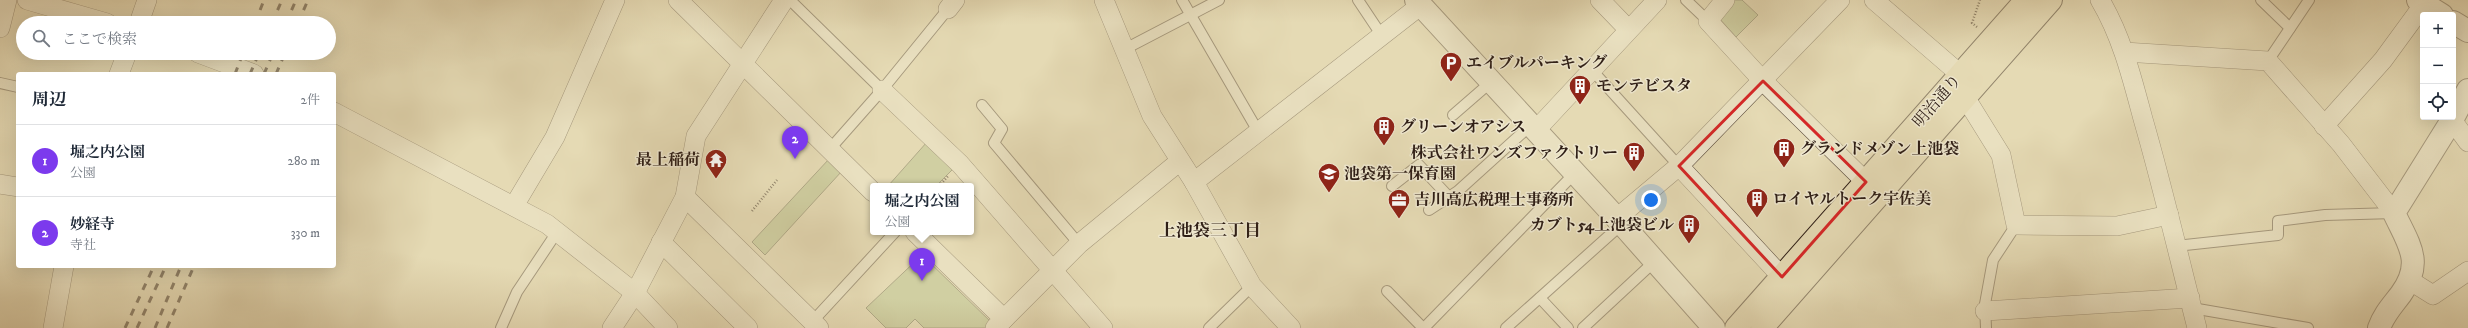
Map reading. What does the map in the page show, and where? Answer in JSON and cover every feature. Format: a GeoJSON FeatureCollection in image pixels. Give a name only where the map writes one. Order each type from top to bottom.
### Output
{"type":"FeatureCollection","features":[{"type":"Feature","properties":{"kind":"main road","name":"明治通り"},"geometry":{"type":"LineString","coordinates":[[1736,328],[2026,0]]}},
{"type":"Feature","properties":{"kind":"main road","name":"明治通り"},"geometry":{"type":"LineString","coordinates":[[1762,328],[2051,0]]}},
{"type":"Feature","properties":{"kind":"street"},"geometry":{"type":"LineString","coordinates":[[0,28],[8,0]]}},
{"type":"Feature","properties":{"kind":"street"},"geometry":{"type":"LineString","coordinates":[[27,0],[83,16]]}},
{"type":"Feature","properties":{"kind":"street"},"geometry":{"type":"LineString","coordinates":[[141,16],[147,0]]}},
{"type":"Feature","properties":{"kind":"street"},"geometry":{"type":"LineString","coordinates":[[514,206],[555,137],[615,0]]}},
{"type":"Feature","properties":{"kind":"street"},"geometry":{"type":"LineString","coordinates":[[678,0],[743,62],[829,150],[870,189]]}},
{"type":"Feature","properties":{"kind":"street"},"geometry":{"type":"LineString","coordinates":[[612,328],[635,293],[685,197],[696,136],[784,0]]}},
{"type":"Feature","properties":{"kind":"street"},"geometry":{"type":"LineString","coordinates":[[1104,0],[1152,116],[1194,182],[1252,286],[1291,328]]}},
{"type":"Feature","properties":{"kind":"street"},"geometry":{"type":"LineString","coordinates":[[1600,0],[1628,29]]}},
{"type":"Feature","properties":{"kind":"street"},"geometry":{"type":"LineString","coordinates":[[1534,128],[1657,0]]}},
{"type":"Feature","properties":{"kind":"street"},"geometry":{"type":"LineString","coordinates":[[1725,0],[1708,21],[1763,81],[1866,182]]}},
{"type":"Feature","properties":{"kind":"street"},"geometry":{"type":"LineString","coordinates":[[1620,221],[1679,166],[1840,0]]}},
{"type":"Feature","properties":{"kind":"street"},"geometry":{"type":"LineString","coordinates":[[1874,0],[1960,75]]}},
{"type":"Feature","properties":{"kind":"street"},"geometry":{"type":"LineString","coordinates":[[2100,0],[2114,24],[2124,52],[2169,215],[2197,328]]}},
{"type":"Feature","properties":{"kind":"street"},"geometry":{"type":"LineString","coordinates":[[1194,182],[1382,36],[1419,2],[1574,173],[1620,221],[1714,328]]}},
{"type":"Feature","properties":{"kind":"street"},"geometry":{"type":"LineString","coordinates":[[2324,126],[2383,60],[2428,6]]}},
{"type":"Feature","properties":{"kind":"street"},"geometry":{"type":"LineString","coordinates":[[2456,24],[2468,31]]}},
{"type":"Feature","properties":{"kind":"street"},"geometry":{"type":"LineString","coordinates":[[2124,52],[2268,61],[2341,144],[2394,213],[2412,250],[2414,268],[2409,280],[2384,314],[2379,328]]}},
{"type":"Feature","properties":{"kind":"street"},"geometry":{"type":"LineString","coordinates":[[120,72],[125,60]]}},
{"type":"Feature","properties":{"kind":"street"},"geometry":{"type":"LineString","coordinates":[[217,60],[249,72]]}},
{"type":"Feature","properties":{"kind":"street"},"geometry":{"type":"LineString","coordinates":[[882,90],[960,164],[1103,328]]}},
{"type":"Feature","properties":{"kind":"street"},"geometry":{"type":"LineString","coordinates":[[2456,112],[2468,90]]}},
{"type":"Feature","properties":{"kind":"street"},"geometry":{"type":"LineString","coordinates":[[1965,98],[2001,155],[2016,225],[2117,226],[2169,215]]}},
{"type":"Feature","properties":{"kind":"street"},"geometry":{"type":"LineString","coordinates":[[336,113],[514,206],[557,232],[635,293],[668,328]]}},
{"type":"Feature","properties":{"kind":"street"},"geometry":{"type":"LineString","coordinates":[[2394,213],[2452,120],[2468,142]]}},
{"type":"Feature","properties":{"kind":"street"},"geometry":{"type":"LineString","coordinates":[[918,235],[1004,325],[1053,270],[1079,244],[1180,161]]}},
{"type":"Feature","properties":{"kind":"street"},"geometry":{"type":"LineString","coordinates":[[1679,166],[1782,277]]}},
{"type":"Feature","properties":{"kind":"street"},"geometry":{"type":"LineString","coordinates":[[0,184],[16,187]]}},
{"type":"Feature","properties":{"kind":"street"},"geometry":{"type":"LineString","coordinates":[[685,197],[815,325]]}},
{"type":"Feature","properties":{"kind":"street"},"geometry":{"type":"LineString","coordinates":[[661,242],[748,328]]}},
{"type":"Feature","properties":{"kind":"street"},"geometry":{"type":"LineString","coordinates":[[53,328],[64,268]]}},
{"type":"Feature","properties":{"kind":"street"},"geometry":{"type":"LineString","coordinates":[[2409,280],[2434,296],[2468,271]]}},
{"type":"Feature","properties":{"kind":"street"},"geometry":{"type":"LineString","coordinates":[[1986,320],[2191,303]]}},
{"type":"Feature","properties":{"kind":"lane"},"geometry":{"type":"LineString","coordinates":[[790,0],[882,90]]}},
{"type":"Feature","properties":{"kind":"lane"},"geometry":{"type":"LineString","coordinates":[[1182,0],[1259,132]]}},
{"type":"Feature","properties":{"kind":"lane"},"geometry":{"type":"LineString","coordinates":[[1125,49],[1153,37],[1154,33],[1186,16],[1191,16],[1219,0]]}},
{"type":"Feature","properties":{"kind":"lane"},"geometry":{"type":"LineString","coordinates":[[1358,0],[1382,36]]}},
{"type":"Feature","properties":{"kind":"lane"},"geometry":{"type":"LineString","coordinates":[[1686,0],[1708,21]]}},
{"type":"Feature","properties":{"kind":"lane"},"geometry":{"type":"LineString","coordinates":[[2261,0],[2290,28]]}},
{"type":"Feature","properties":{"kind":"lane"},"geometry":{"type":"LineString","coordinates":[[2268,61],[2309,0]]}},
{"type":"Feature","properties":{"kind":"lane"},"geometry":{"type":"LineString","coordinates":[[829,150],[882,90],[952,4]]}},
{"type":"Feature","properties":{"kind":"lane"},"geometry":{"type":"LineString","coordinates":[[1591,69],[1679,166]]}},
{"type":"Feature","properties":{"kind":"lane"},"geometry":{"type":"LineString","coordinates":[[1453,115],[1491,82]]}},
{"type":"Feature","properties":{"kind":"lane"},"geometry":{"type":"LineString","coordinates":[[0,83],[16,87]]}},
{"type":"Feature","properties":{"kind":"lane"},"geometry":{"type":"LineString","coordinates":[[982,105],[1002,129],[994,143],[1079,244]]}},
{"type":"Feature","properties":{"kind":"lane"},"geometry":{"type":"LineString","coordinates":[[1429,210],[1449,197],[1534,128]]}},
{"type":"Feature","properties":{"kind":"lane"},"geometry":{"type":"LineString","coordinates":[[1392,186],[1419,165],[1449,197]]}},
{"type":"Feature","properties":{"kind":"lane"},"geometry":{"type":"LineString","coordinates":[[1387,291],[1424,328],[1574,173]]}},
{"type":"Feature","properties":{"kind":"lane"},"geometry":{"type":"LineString","coordinates":[[2176,246],[2278,236],[2278,221],[2324,215],[2394,213]]}},
{"type":"Feature","properties":{"kind":"lane"},"geometry":{"type":"LineString","coordinates":[[1506,328],[1540,298],[1620,221]]}},
{"type":"Feature","properties":{"kind":"lane"},"geometry":{"type":"LineString","coordinates":[[1986,320],[1993,260],[2016,225]]}},
{"type":"Feature","properties":{"kind":"lane"},"geometry":{"type":"LineString","coordinates":[[501,328],[517,292],[557,232]]}},
{"type":"Feature","properties":{"kind":"lane"},"geometry":{"type":"LineString","coordinates":[[815,325],[892,235]]}},
{"type":"Feature","properties":{"kind":"lane"},"geometry":{"type":"LineString","coordinates":[[1583,328],[1655,261]]}},
{"type":"Feature","properties":{"kind":"lane"},"geometry":{"type":"LineString","coordinates":[[1209,328],[1252,286]]}},
{"type":"Feature","properties":{"kind":"lane"},"geometry":{"type":"LineString","coordinates":[[1540,298],[1568,328]]}},
{"type":"Feature","properties":{"kind":"lane"},"geometry":{"type":"LineString","coordinates":[[2191,303],[2308,328]]}},
{"type":"Feature","properties":{"kind":"path"},"geometry":{"type":"LineString","coordinates":[[752,210],[777,180]]}},
{"type":"Feature","properties":{"kind":"highlighted area"},"geometry":{"type":"Polygon","coordinates":[[[1763,81],[1866,182],[1782,277],[1679,166],[1763,81]]]}},
{"type":"Feature","properties":{"kind":"green space"},"geometry":{"type":"Polygon","coordinates":[[[1734,0],[1742,0],[1758,15],[1736,37],[1718,17],[1734,0]]]}},
{"type":"Feature","properties":{"kind":"green space"},"geometry":{"type":"Polygon","coordinates":[[[927,142],[955,167],[939,183],[891,183],[927,142]]]}},
{"type":"Feature","properties":{"kind":"green space"},"geometry":{"type":"Polygon","coordinates":[[[829,159],[842,171],[765,255],[752,242],[829,159]]]}},
{"type":"Feature","properties":{"kind":"green space"},"geometry":{"type":"Polygon","coordinates":[[[922,255],[992,323],[987,328],[924,328],[915,319],[906,328],[886,328],[866,308],[922,255]]]}},
{"type":"Feature","properties":{"kind":"railway"},"geometry":{"type":"LineString","coordinates":[[258,16],[264,0]]}},
{"type":"Feature","properties":{"kind":"railway"},"geometry":{"type":"LineString","coordinates":[[275,16],[282,0]]}},
{"type":"Feature","properties":{"kind":"railway"},"geometry":{"type":"LineString","coordinates":[[289,16],[296,0]]}},
{"type":"Feature","properties":{"kind":"railway"},"geometry":{"type":"LineString","coordinates":[[301,16],[308,0]]}},
{"type":"Feature","properties":{"kind":"railway"},"geometry":{"type":"LineString","coordinates":[[236,72],[240,60]]}},
{"type":"Feature","properties":{"kind":"railway"},"geometry":{"type":"LineString","coordinates":[[251,72],[256,60]]}},
{"type":"Feature","properties":{"kind":"railway"},"geometry":{"type":"LineString","coordinates":[[265,72],[270,60]]}},
{"type":"Feature","properties":{"kind":"railway"},"geometry":{"type":"LineString","coordinates":[[277,72],[282,60]]}},
{"type":"Feature","properties":{"kind":"railway"},"geometry":{"type":"LineString","coordinates":[[125,328],[153,268]]}},
{"type":"Feature","properties":{"kind":"railway"},"geometry":{"type":"LineString","coordinates":[[137,328],[165,268]]}},
{"type":"Feature","properties":{"kind":"railway"},"geometry":{"type":"LineString","coordinates":[[155,328],[180,268]]}},
{"type":"Feature","properties":{"kind":"railway"},"geometry":{"type":"LineString","coordinates":[[167,328],[193,268]]}},
{"type":"Feature","properties":{"kind":"place","name":"エイブルパーキング"},"geometry":{"type":"Point","coordinates":[1451,82]}},
{"type":"Feature","properties":{"kind":"place","name":"モンテビスタ"},"geometry":{"type":"Point","coordinates":[1580,106]}},
{"type":"Feature","properties":{"kind":"place","name":"グリーンオアシス"},"geometry":{"type":"Point","coordinates":[1384,146]}},
{"type":"Feature","properties":{"kind":"place","name":"妙経寺"},"geometry":{"type":"Point","coordinates":[795,159]}},
{"type":"Feature","properties":{"kind":"place","name":"グランドメゾン上池袋"},"geometry":{"type":"Point","coordinates":[1784,168]}},
{"type":"Feature","properties":{"kind":"place","name":"株式会社ワンズファクトリー"},"geometry":{"type":"Point","coordinates":[1634,172]}},
{"type":"Feature","properties":{"kind":"place","name":"最上稲荷"},"geometry":{"type":"Point","coordinates":[716,180]}},
{"type":"Feature","properties":{"kind":"place","name":"池袋第一保育園"},"geometry":{"type":"Point","coordinates":[1329,194]}},
{"type":"Feature","properties":{"kind":"place","name":"ロイヤルトーク宇佐美"},"geometry":{"type":"Point","coordinates":[1757,218]}},
{"type":"Feature","properties":{"kind":"place","name":"吉川高広税理士事務所"},"geometry":{"type":"Point","coordinates":[1399,220]}},
{"type":"Feature","properties":{"kind":"place","name":"カブト54上池袋ビル"},"geometry":{"type":"Point","coordinates":[1689,244]}},
{"type":"Feature","properties":{"kind":"place","name":"堀之内公園"},"geometry":{"type":"Point","coordinates":[922,281]}},
{"type":"Feature","properties":{"kind":"district","name":"上池袋三丁目"},"geometry":{"type":"Point","coordinates":[1210,231]}}]}
